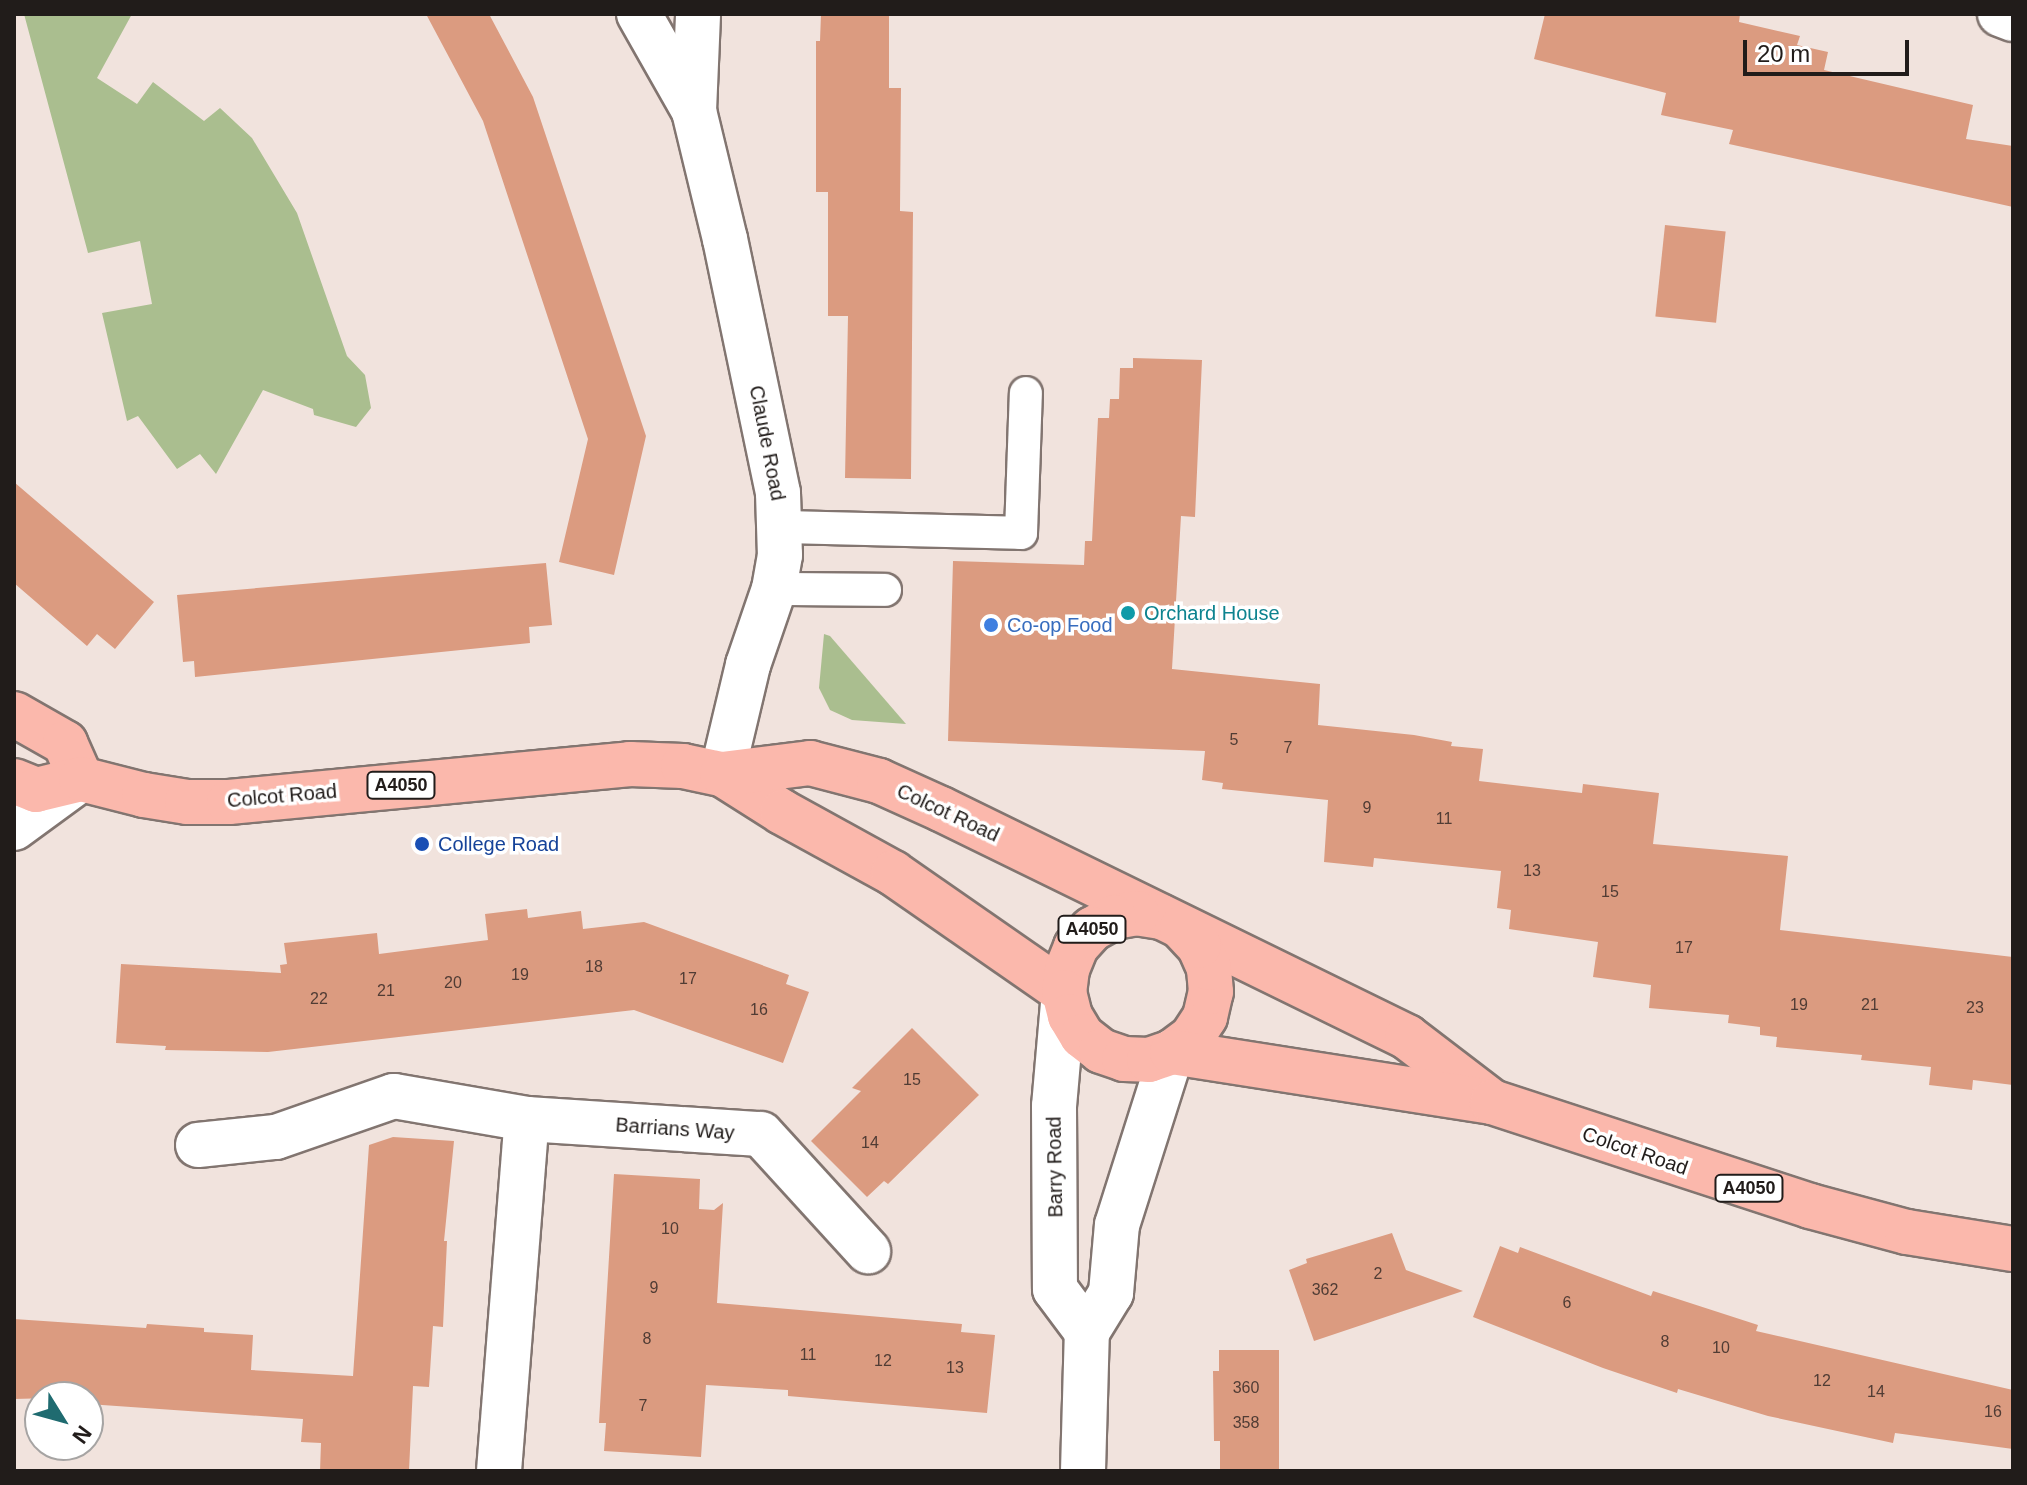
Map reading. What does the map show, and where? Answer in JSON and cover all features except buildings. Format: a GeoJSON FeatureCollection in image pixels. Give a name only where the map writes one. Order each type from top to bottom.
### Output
{"type":"FeatureCollection","features":[{"type":"Feature","properties":{"kind":"main road"},"geometry":{"type":"LineString","coordinates":[[14,714],[65,743],[81,779]]}},
{"type":"Feature","properties":{"kind":"main road","name":"Colcot Road"},"geometry":{"type":"LineString","coordinates":[[81,779],[187,802],[229,802],[630,764],[683,766],[722,774],[810,763],[879,781],[1407,1037],[1492,1102]]}},
{"type":"Feature","properties":{"kind":"main road","name":"Colcot Road"},"geometry":{"type":"LineString","coordinates":[[722,774],[782,812],[893,873],[1064,992]]}},
{"type":"Feature","properties":{"kind":"main road","name":"A4050"},"geometry":{"type":"LineString","coordinates":[[14,781],[36,790],[81,779]]}},
{"type":"Feature","properties":{"kind":"main road","name":"Colcot Road"},"geometry":{"type":"LineString","coordinates":[[1172,1052],[1192,1037],[1205,1017],[1211,992],[1209,968],[1199,946],[1171,922],[1137,913],[1114,917],[1092,929],[1076,947],[1067,969],[1064,992],[1070,1016],[1082,1036],[1101,1051],[1136,1060],[1172,1052],[1492,1102],[1810,1206],[1907,1232],[2013,1249]]}},
{"type":"Feature","properties":{"kind":"street","name":"Claude Road"},"geometry":{"type":"LineString","coordinates":[[639,14],[694,111],[725,239],[778,493],[781,527],[774,589],[748,665],[722,774]]}},
{"type":"Feature","properties":{"kind":"street","name":"Claude Road"},"geometry":{"type":"LineString","coordinates":[[694,111],[698,14]]}},
{"type":"Feature","properties":{"kind":"street"},"geometry":{"type":"LineString","coordinates":[[2000,14],[2013,19]]}},
{"type":"Feature","properties":{"kind":"street"},"geometry":{"type":"LineString","coordinates":[[14,828],[81,779]]}},
{"type":"Feature","properties":{"kind":"street","name":"Barry Road"},"geometry":{"type":"LineString","coordinates":[[1064,992],[1054,1106],[1055,1289],[1087,1332]]}},
{"type":"Feature","properties":{"kind":"street"},"geometry":{"type":"LineString","coordinates":[[1083,1471],[1087,1332],[1111,1293],[1117,1225],[1172,1052]]}},
{"type":"Feature","properties":{"kind":"street","name":"Barrians Way"},"geometry":{"type":"LineString","coordinates":[[198,1145],[276,1137],[394,1096],[527,1119],[761,1134],[868,1251]]}},
{"type":"Feature","properties":{"kind":"street"},"geometry":{"type":"LineString","coordinates":[[499,1471],[527,1119]]}},
{"type":"Feature","properties":{"kind":"lane"},"geometry":{"type":"LineString","coordinates":[[781,527],[1021,533],[1026,393]]}},
{"type":"Feature","properties":{"kind":"lane"},"geometry":{"type":"LineString","coordinates":[[774,589],[885,590]]}},
{"type":"Feature","properties":{"kind":"green space"},"geometry":{"type":"Polygon","coordinates":[[[24,14],[132,14],[97,78],[137,104],[153,82],[204,121],[220,108],[252,138],[297,213],[347,356],[365,375],[371,408],[356,427],[314,415],[313,409],[263,390],[216,474],[200,454],[177,469],[138,416],[127,421],[102,313],[152,304],[140,241],[88,253],[24,14]]]}},
{"type":"Feature","properties":{"kind":"green space"},"geometry":{"type":"Polygon","coordinates":[[[824,634],[830,636],[906,724],[852,720],[830,710],[819,688],[824,634]]]}},
{"type":"Feature","properties":{"kind":"place","name":"Orchard House"},"geometry":{"type":"Point","coordinates":[1128,613]}},
{"type":"Feature","properties":{"kind":"place","name":"Co-op Food"},"geometry":{"type":"Point","coordinates":[991,625]}},
{"type":"Feature","properties":{"kind":"place","name":"College Road"},"geometry":{"type":"Point","coordinates":[422,844]}}]}
